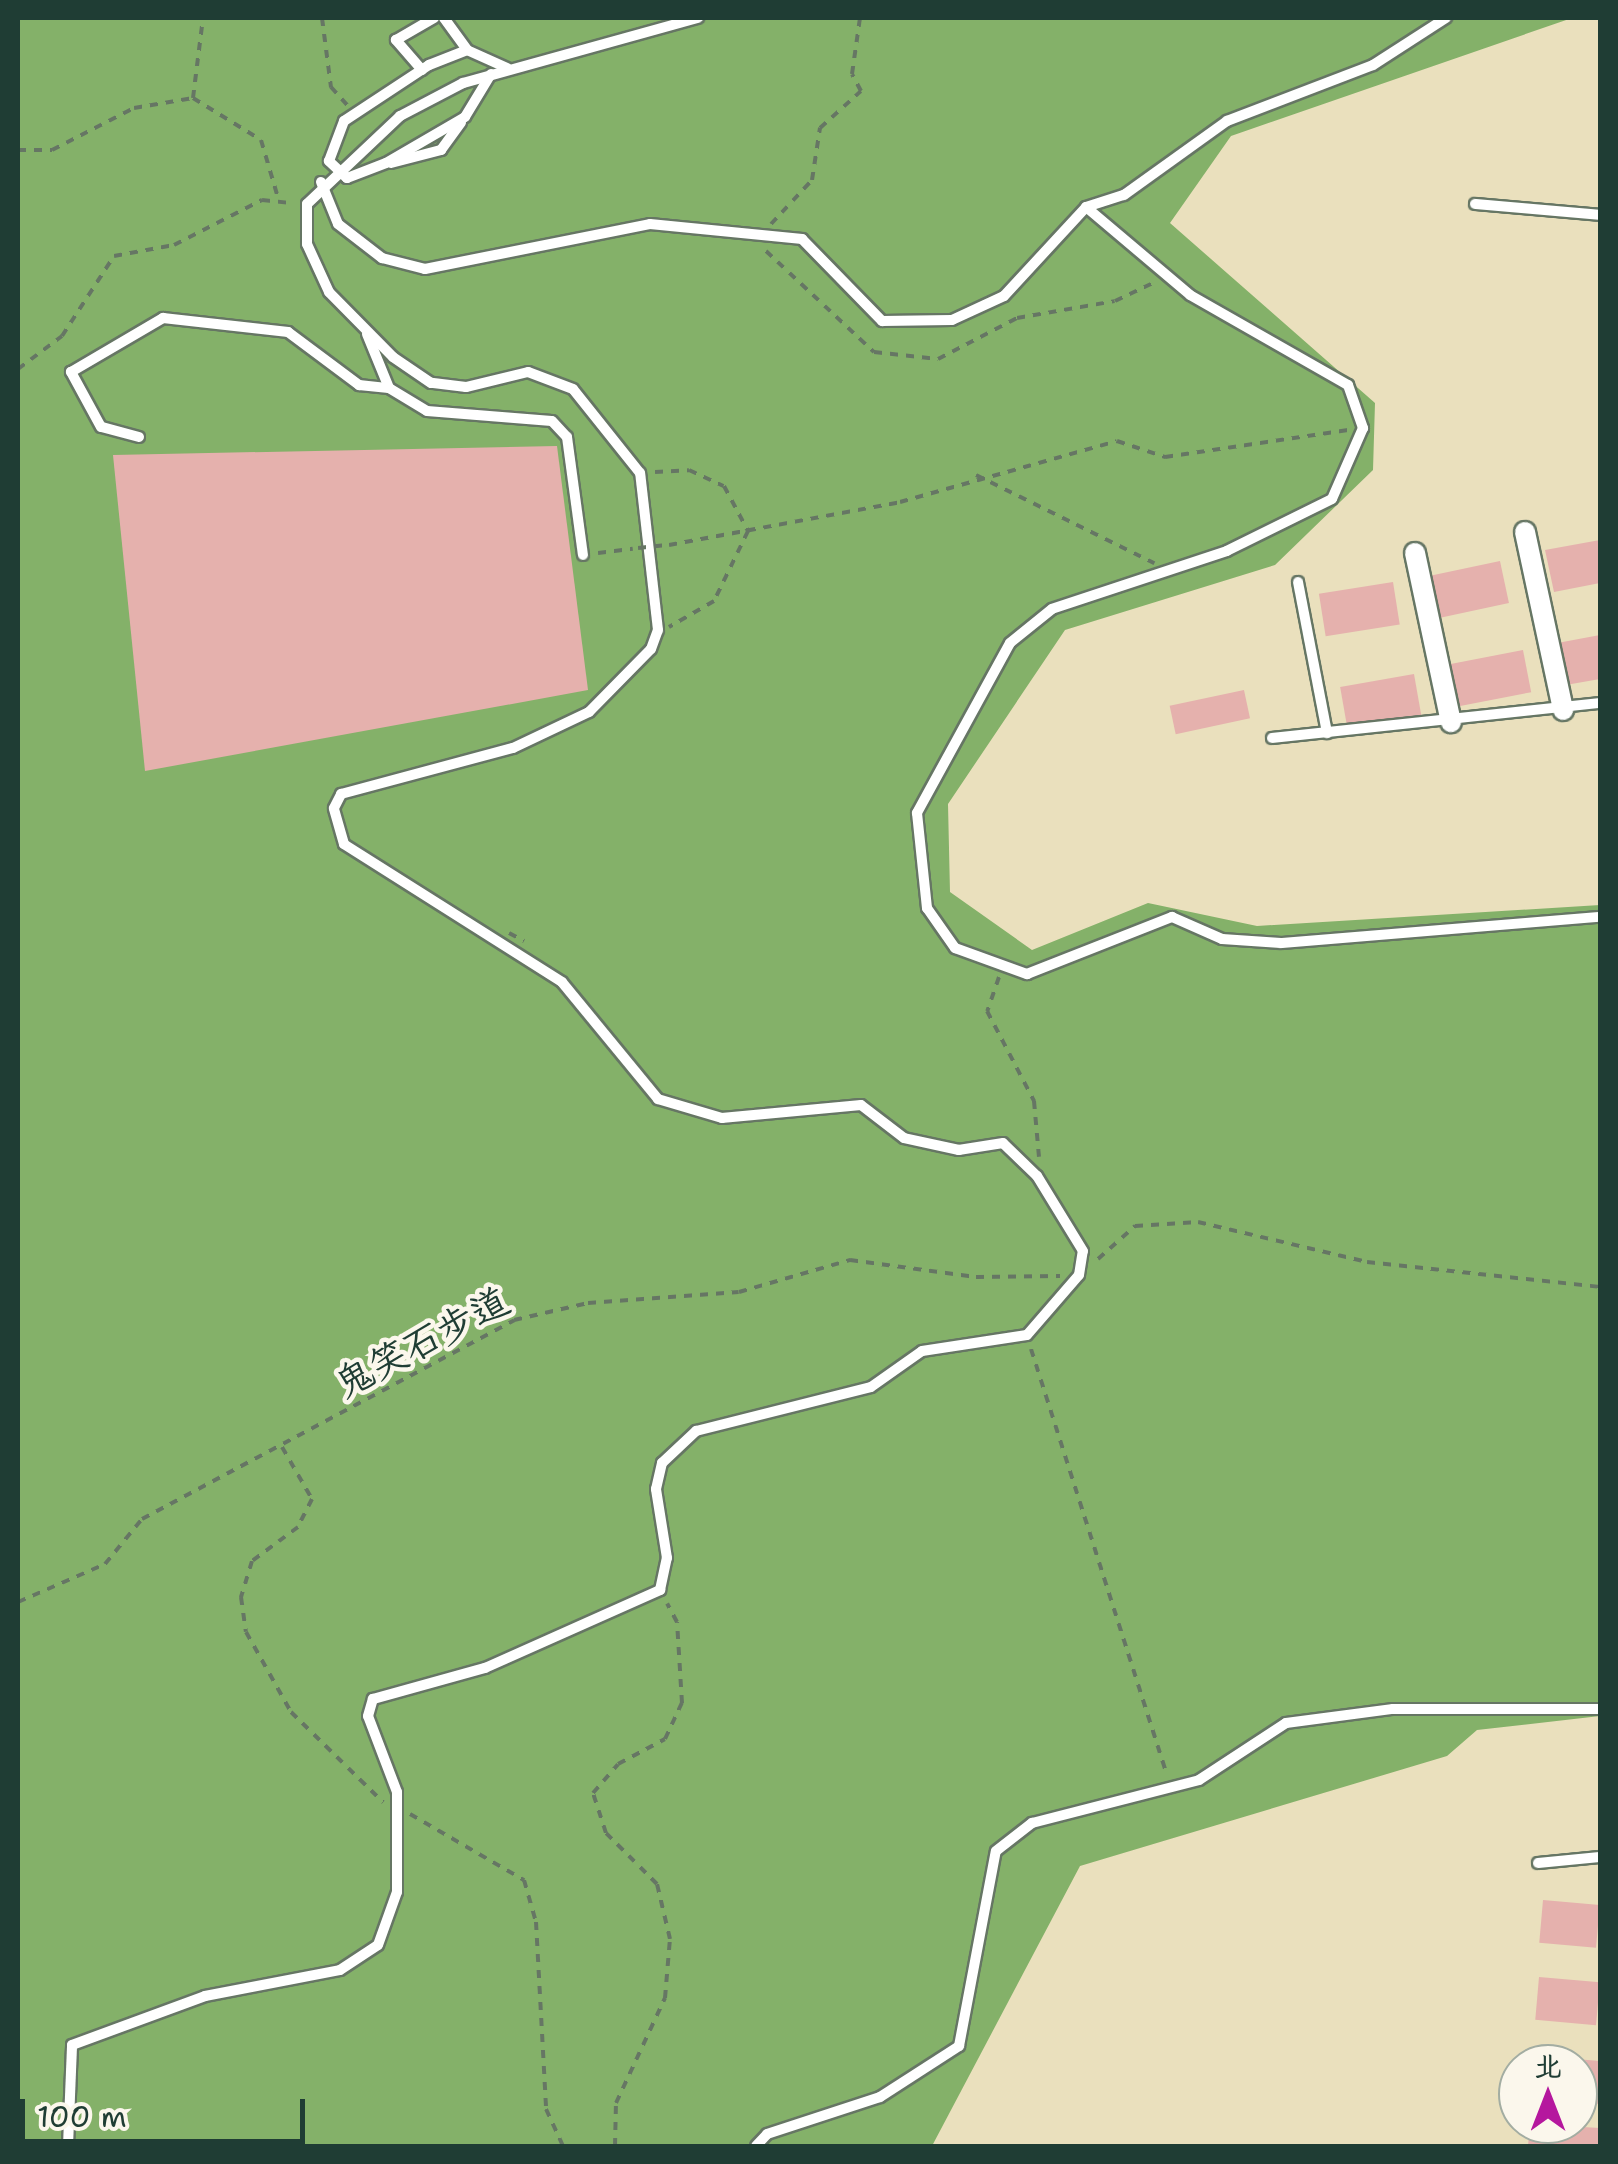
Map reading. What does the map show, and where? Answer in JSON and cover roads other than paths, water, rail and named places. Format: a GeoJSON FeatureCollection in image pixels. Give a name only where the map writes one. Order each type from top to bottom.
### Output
{"type":"FeatureCollection","features":[{"type":"Feature","properties":{"kind":"street"},"geometry":{"type":"LineString","coordinates":[[1526,532],[1563,710]]}},
{"type":"Feature","properties":{"kind":"street"},"geometry":{"type":"LineString","coordinates":[[1415,554],[1451,722]]}},
{"type":"Feature","properties":{"kind":"lane"},"geometry":{"type":"LineString","coordinates":[[422,70],[396,40],[434,18]]}},
{"type":"Feature","properties":{"kind":"lane"},"geometry":{"type":"LineString","coordinates":[[444,18],[467,50],[507,68]]}},
{"type":"Feature","properties":{"kind":"lane"},"geometry":{"type":"LineString","coordinates":[[68,2146],[72,2045],[205,1996],[340,1970],[378,1945],[398,1892],[398,1792],[368,1716],[373,1699],[485,1668],[660,1590],[667,1558],[656,1489],[662,1462],[696,1431],[871,1387],[922,1351],[1027,1335],[1079,1276],[1083,1251],[1038,1176],[1004,1142],[960,1150],[904,1138],[861,1106],[722,1118],[658,1099],[562,982],[344,844],[334,808],[341,794],[513,748],[589,712],[651,649],[658,630],[640,473],[574,390],[528,372],[466,387],[431,383],[329,292],[308,244],[307,204],[321,182],[400,116],[491,73],[698,18]]}},
{"type":"Feature","properties":{"kind":"lane"},"geometry":{"type":"LineString","coordinates":[[321,182],[338,224],[382,258],[424,269],[650,224],[802,240],[882,321],[952,320],[1004,296],[1086,207],[1124,195],[1228,121],[1373,65],[1446,18]]}},
{"type":"Feature","properties":{"kind":"lane"},"geometry":{"type":"LineString","coordinates":[[467,50],[422,70],[356,113],[334,148],[335,169],[346,178],[386,163],[465,117],[491,73]]}},
{"type":"Feature","properties":{"kind":"lane"},"geometry":{"type":"LineString","coordinates":[[1475,204],[1600,216]]}},
{"type":"Feature","properties":{"kind":"lane"},"geometry":{"type":"LineString","coordinates":[[1086,207],[1190,295],[1348,385],[1362,428],[1332,499],[1227,552],[1052,609],[1010,643],[917,813],[927,908],[954,948],[1003,967],[1048,972],[1172,917],[1222,939],[1281,943],[1600,917]]}},
{"type":"Feature","properties":{"kind":"lane"},"geometry":{"type":"LineString","coordinates":[[138,437],[101,426],[71,372],[163,318],[288,332],[359,385],[389,388],[427,411],[552,421],[567,438],[583,555]]}},
{"type":"Feature","properties":{"kind":"lane"},"geometry":{"type":"LineString","coordinates":[[364,327],[389,388]]}},
{"type":"Feature","properties":{"kind":"lane"},"geometry":{"type":"LineString","coordinates":[[1298,582],[1327,733]]}},
{"type":"Feature","properties":{"kind":"lane"},"geometry":{"type":"LineString","coordinates":[[1272,738],[1451,722],[1600,703]]}},
{"type":"Feature","properties":{"kind":"lane"},"geometry":{"type":"LineString","coordinates":[[756,2146],[766,2134],[880,2097],[959,2046],[996,1851],[1032,1822],[1199,1780],[1286,1723],[1393,1709],[1600,1709]]}},
{"type":"Feature","properties":{"kind":"lane"},"geometry":{"type":"LineString","coordinates":[[1538,1863],[1600,1857]]}}]}
